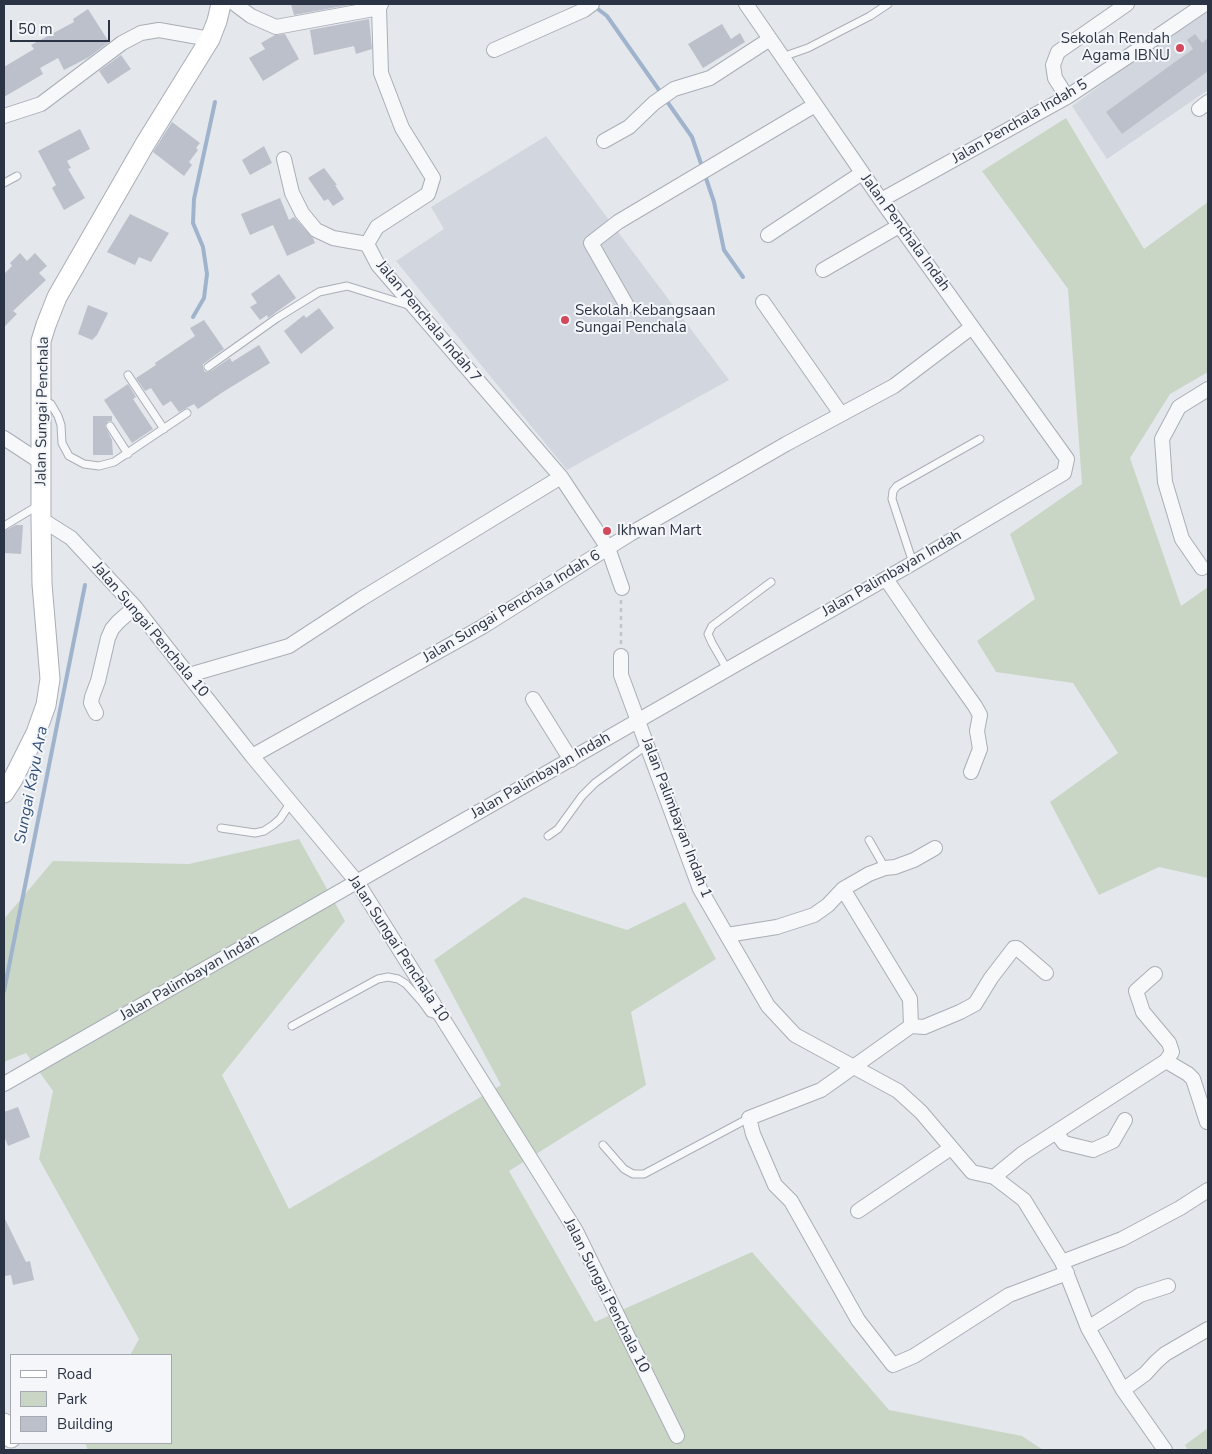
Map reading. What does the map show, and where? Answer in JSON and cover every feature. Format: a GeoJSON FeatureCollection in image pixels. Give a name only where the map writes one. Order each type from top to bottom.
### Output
{"type":"FeatureCollection","features":[{"type":"Feature","properties":{"kind":"street","name":"Jalan Sungai Penchala"},"geometry":{"type":"LineString","coordinates":[[7,784],[36,734],[46,705],[50,679],[42,584],[41,511],[42,341],[46,325],[57,297],[145,144],[210,39],[222,4]]}},
{"type":"Feature","properties":{"kind":"street"},"geometry":{"type":"LineString","coordinates":[[235,4],[251,16],[276,27],[380,6],[381,73],[402,128],[433,178],[428,194],[376,227],[367,244],[333,238],[316,230],[302,213],[292,193],[284,159]]}},
{"type":"Feature","properties":{"kind":"street","name":"Jalan Penchala Indah"},"geometry":{"type":"LineString","coordinates":[[746,4],[880,200],[1068,459]]}},
{"type":"Feature","properties":{"kind":"street"},"geometry":{"type":"LineString","coordinates":[[1067,97],[1055,78],[1053,65],[1058,52],[1127,4]]}},
{"type":"Feature","properties":{"kind":"street","name":"Jalan Penchala Indah 5"},"geometry":{"type":"LineString","coordinates":[[880,200],[1067,97],[1205,4]]}},
{"type":"Feature","properties":{"kind":"street"},"geometry":{"type":"LineString","coordinates":[[494,50],[588,7]]}},
{"type":"Feature","properties":{"kind":"street"},"geometry":{"type":"LineString","coordinates":[[4,116],[41,104],[122,43],[141,33],[159,30],[210,39]]}},
{"type":"Feature","properties":{"kind":"street"},"geometry":{"type":"LineString","coordinates":[[604,141],[629,127],[654,103],[674,89],[710,78],[770,39]]}},
{"type":"Feature","properties":{"kind":"street"},"geometry":{"type":"LineString","coordinates":[[627,306],[591,244],[618,222],[815,105]]}},
{"type":"Feature","properties":{"kind":"street"},"geometry":{"type":"LineString","coordinates":[[768,235],[862,173]]}},
{"type":"Feature","properties":{"kind":"street"},"geometry":{"type":"LineString","coordinates":[[823,270],[899,226]]}},
{"type":"Feature","properties":{"kind":"street","name":"Jalan Penchala Indah 7"},"geometry":{"type":"LineString","coordinates":[[367,244],[378,266],[561,477],[608,548],[622,588]]}},
{"type":"Feature","properties":{"kind":"street"},"geometry":{"type":"LineString","coordinates":[[763,302],[840,414]]}},
{"type":"Feature","properties":{"kind":"street","name":"Jalan Sungai Penchala Indah 6"},"geometry":{"type":"LineString","coordinates":[[252,756],[482,627],[608,548],[786,444],[894,386],[972,327]]}},
{"type":"Feature","properties":{"kind":"street"},"geometry":{"type":"LineString","coordinates":[[1202,568],[1182,539],[1165,482],[1162,439],[1179,406],[1208,390]]}},
{"type":"Feature","properties":{"kind":"street"},"geometry":{"type":"LineString","coordinates":[[4,438],[42,463]]}},
{"type":"Feature","properties":{"kind":"street","name":"Jalan Palimbayan Indah"},"geometry":{"type":"LineString","coordinates":[[4,1084],[913,563],[1064,473],[1068,459]]}},
{"type":"Feature","properties":{"kind":"street"},"geometry":{"type":"LineString","coordinates":[[189,675],[289,646],[361,599],[561,477]]}},
{"type":"Feature","properties":{"kind":"street","name":"Jalan Sungai Penchala 10"},"geometry":{"type":"LineString","coordinates":[[41,511],[71,538],[135,607],[252,756],[357,882],[576,1231],[677,1436]]}},
{"type":"Feature","properties":{"kind":"street"},"geometry":{"type":"LineString","coordinates":[[886,578],[980,715],[977,731],[980,749],[971,772]]}},
{"type":"Feature","properties":{"kind":"street"},"geometry":{"type":"LineString","coordinates":[[96,713],[91,703],[108,638],[112,628],[135,607]]}},
{"type":"Feature","properties":{"kind":"street"},"geometry":{"type":"LineString","coordinates":[[621,656],[621,676],[638,720]]}},
{"type":"Feature","properties":{"kind":"street"},"geometry":{"type":"LineString","coordinates":[[533,699],[571,760]]}},
{"type":"Feature","properties":{"kind":"street","name":"Jalan Palimbayan Indah 1"},"geometry":{"type":"LineString","coordinates":[[638,720],[700,889],[768,1006],[795,1036],[898,1091],[921,1112],[972,1172],[994,1177],[1024,1200],[1064,1267],[1088,1328],[1123,1390],[1165,1450]]}},
{"type":"Feature","properties":{"kind":"street"},"geometry":{"type":"LineString","coordinates":[[727,935],[777,927],[814,916],[828,905],[844,888],[870,874],[919,857],[935,848]]}},
{"type":"Feature","properties":{"kind":"street"},"geometry":{"type":"LineString","coordinates":[[844,888],[910,999],[911,1026]]}},
{"type":"Feature","properties":{"kind":"street"},"geometry":{"type":"LineString","coordinates":[[1046,973],[1018,948],[1014,948],[991,978],[975,1004],[924,1026],[911,1026],[821,1090],[749,1118],[775,1185],[791,1201],[858,1320],[893,1365],[914,1356],[1010,1295],[1122,1239],[1180,1208],[1208,1190]]}},
{"type":"Feature","properties":{"kind":"street"},"geometry":{"type":"LineString","coordinates":[[994,1177],[1022,1154],[1166,1061],[1172,1052],[1169,1043],[1143,1012],[1136,991],[1155,974]]}},
{"type":"Feature","properties":{"kind":"street"},"geometry":{"type":"LineString","coordinates":[[1166,1061],[1193,1079],[1206,1122]]}},
{"type":"Feature","properties":{"kind":"street"},"geometry":{"type":"LineString","coordinates":[[1056,1132],[1064,1143],[1093,1150],[1112,1141],[1125,1120]]}},
{"type":"Feature","properties":{"kind":"street"},"geometry":{"type":"LineString","coordinates":[[858,1210],[951,1148]]}},
{"type":"Feature","properties":{"kind":"street"},"geometry":{"type":"LineString","coordinates":[[1088,1328],[1140,1295],[1168,1286]]}},
{"type":"Feature","properties":{"kind":"street"},"geometry":{"type":"LineString","coordinates":[[1123,1390],[1145,1374],[1165,1354],[1208,1329]]}},
{"type":"Feature","properties":{"kind":"street"},"geometry":{"type":"LineString","coordinates":[[4,1423],[10,1436]]}},
{"type":"Feature","properties":{"kind":"lane"},"geometry":{"type":"LineString","coordinates":[[782,57],[808,48],[870,16],[888,4]]}},
{"type":"Feature","properties":{"kind":"lane"},"geometry":{"type":"LineString","coordinates":[[4,183],[17,176]]}},
{"type":"Feature","properties":{"kind":"lane"},"geometry":{"type":"LineString","coordinates":[[208,367],[277,318],[319,292],[347,286],[414,306]]}},
{"type":"Feature","properties":{"kind":"lane"},"geometry":{"type":"LineString","coordinates":[[128,375],[164,429]]}},
{"type":"Feature","properties":{"kind":"lane"},"geometry":{"type":"LineString","coordinates":[[41,400],[51,404],[58,416],[61,425],[62,443],[69,456],[84,464],[99,466],[114,462],[128,454],[187,413]]}},
{"type":"Feature","properties":{"kind":"lane"},"geometry":{"type":"LineString","coordinates":[[110,426],[128,454]]}},
{"type":"Feature","properties":{"kind":"lane"},"geometry":{"type":"LineString","coordinates":[[913,563],[892,499],[893,491],[896,486],[980,439]]}},
{"type":"Feature","properties":{"kind":"lane"},"geometry":{"type":"LineString","coordinates":[[4,526],[41,511]]}},
{"type":"Feature","properties":{"kind":"lane"},"geometry":{"type":"LineString","coordinates":[[727,669],[708,634],[712,626],[770,582]]}},
{"type":"Feature","properties":{"kind":"lane"},"geometry":{"type":"LineString","coordinates":[[548,836],[558,829],[582,796],[595,783],[647,745]]}},
{"type":"Feature","properties":{"kind":"lane"},"geometry":{"type":"LineString","coordinates":[[221,828],[255,833],[264,831],[280,819],[290,802]]}},
{"type":"Feature","properties":{"kind":"lane"},"geometry":{"type":"LineString","coordinates":[[868,840],[890,868]]}},
{"type":"Feature","properties":{"kind":"lane"},"geometry":{"type":"LineString","coordinates":[[292,1026],[378,979],[388,977],[398,979],[406,984],[430,1013],[442,1016]]}},
{"type":"Feature","properties":{"kind":"lane"},"geometry":{"type":"LineString","coordinates":[[603,1145],[624,1169],[633,1174],[644,1174],[749,1118]]}},
{"type":"Feature","properties":{"kind":"path"},"geometry":{"type":"LineString","coordinates":[[621,656],[622,588]]}},
{"type":"Feature","properties":{"kind":"shaded area","name":"Sekolah Rendah Agama IBNU"},"geometry":{"type":"Polygon","coordinates":[[[1208,7],[1208,90],[1107,159],[1072,106],[1208,7]]]}},
{"type":"Feature","properties":{"kind":"shaded area","name":"Sekolah Kebangsaan Sungai Penchala"},"geometry":{"type":"Polygon","coordinates":[[[546,136],[729,380],[567,470],[396,261],[444,229],[431,207],[546,136]]]}},
{"type":"Feature","properties":{"kind":"green space"},"geometry":{"type":"Polygon","coordinates":[[[1066,118],[1144,249],[1208,202],[1208,372],[1170,394],[1130,458],[1181,606],[1208,587],[1208,878],[1159,867],[1099,895],[1050,802],[1118,753],[1073,683],[996,672],[977,641],[1035,599],[1010,534],[1082,484],[1068,289],[982,171],[1066,118]]]}},
{"type":"Feature","properties":{"kind":"green space"},"geometry":{"type":"Polygon","coordinates":[[[299,839],[345,921],[222,1075],[289,1209],[501,1085],[434,960],[524,897],[627,930],[685,902],[716,959],[631,1012],[646,1085],[509,1171],[595,1322],[752,1252],[889,1410],[1022,1436],[1043,1450],[88,1450],[85,1444],[172,1444],[172,1354],[131,1354],[139,1339],[39,1159],[53,1091],[26,1053],[4,1062],[4,919],[53,861],[189,864],[299,839]]]}},
{"type":"Feature","properties":{"kind":"green space"},"geometry":{"type":"Polygon","coordinates":[[[1208,1428],[1208,1450],[1188,1450],[1185,1445],[1208,1428]]]}},
{"type":"Feature","properties":{"kind":"building"},"geometry":{"type":"Polygon","coordinates":[[[291,4],[354,4],[294,15],[291,4]]]}},
{"type":"Feature","properties":{"kind":"building"},"geometry":{"type":"Polygon","coordinates":[[[88,9],[109,42],[89,57],[64,70],[58,58],[40,68],[43,74],[4,97],[4,67],[34,49],[31,45],[74,22],[73,19],[88,9]]]}},
{"type":"Feature","properties":{"kind":"building"},"geometry":{"type":"Polygon","coordinates":[[[369,19],[372,49],[356,54],[354,46],[314,55],[310,30],[369,19]]]}},
{"type":"Feature","properties":{"kind":"building"},"geometry":{"type":"Polygon","coordinates":[[[722,24],[731,39],[740,33],[745,42],[703,68],[688,44],[722,24]]]}},
{"type":"Feature","properties":{"kind":"building"},"geometry":{"type":"Polygon","coordinates":[[[285,34],[299,59],[263,81],[249,58],[265,49],[261,43],[275,35],[285,34]]]}},
{"type":"Feature","properties":{"kind":"building"},"geometry":{"type":"Polygon","coordinates":[[[1195,34],[1202,43],[1208,38],[1208,71],[1122,134],[1106,112],[1193,49],[1187,40],[1195,34]]]}},
{"type":"Feature","properties":{"kind":"building"},"geometry":{"type":"Polygon","coordinates":[[[121,55],[131,69],[108,84],[99,71],[121,55]]]}},
{"type":"Feature","properties":{"kind":"building"},"geometry":{"type":"Polygon","coordinates":[[[172,122],[200,143],[196,148],[198,150],[189,162],[192,165],[184,176],[153,152],[172,122]]]}},
{"type":"Feature","properties":{"kind":"building"},"geometry":{"type":"Polygon","coordinates":[[[80,129],[90,149],[67,161],[71,168],[68,169],[85,198],[64,210],[52,188],[56,185],[38,151],[80,129]]]}},
{"type":"Feature","properties":{"kind":"building"},"geometry":{"type":"Polygon","coordinates":[[[264,146],[272,163],[250,175],[242,160],[264,146]]]}},
{"type":"Feature","properties":{"kind":"building"},"geometry":{"type":"Polygon","coordinates":[[[324,168],[337,185],[335,185],[344,199],[333,206],[328,199],[324,201],[308,178],[324,168]]]}},
{"type":"Feature","properties":{"kind":"building"},"geometry":{"type":"Polygon","coordinates":[[[280,198],[289,220],[294,217],[313,238],[315,243],[287,256],[273,225],[250,235],[241,214],[280,198]]]}},
{"type":"Feature","properties":{"kind":"building"},"geometry":{"type":"Polygon","coordinates":[[[130,214],[169,233],[151,262],[139,257],[135,265],[107,252],[130,214]]]}},
{"type":"Feature","properties":{"kind":"building"},"geometry":{"type":"Polygon","coordinates":[[[20,253],[27,261],[35,253],[47,266],[39,273],[46,280],[13,311],[17,314],[4,327],[4,274],[12,266],[10,263],[20,253]]]}},
{"type":"Feature","properties":{"kind":"building"},"geometry":{"type":"Polygon","coordinates":[[[279,274],[296,298],[268,318],[267,315],[260,320],[250,307],[257,303],[251,294],[279,274]]]}},
{"type":"Feature","properties":{"kind":"building"},"geometry":{"type":"Polygon","coordinates":[[[88,305],[108,313],[97,335],[92,340],[78,334],[88,305]]]}},
{"type":"Feature","properties":{"kind":"building"},"geometry":{"type":"Polygon","coordinates":[[[319,308],[334,328],[301,354],[284,331],[304,315],[306,318],[319,308]]]}},
{"type":"Feature","properties":{"kind":"building"},"geometry":{"type":"Polygon","coordinates":[[[204,320],[224,349],[203,364],[205,372],[211,371],[230,358],[232,362],[259,345],[270,363],[198,409],[194,404],[179,412],[171,401],[163,406],[151,388],[145,391],[136,378],[195,336],[190,328],[204,320]]]}},
{"type":"Feature","properties":{"kind":"building"},"geometry":{"type":"Polygon","coordinates":[[[128,384],[136,397],[133,399],[153,429],[132,443],[104,400],[128,384]]]}},
{"type":"Feature","properties":{"kind":"building"},"geometry":{"type":"Polygon","coordinates":[[[93,416],[112,416],[112,421],[108,421],[105,426],[112,440],[113,455],[93,455],[93,416]]]}},
{"type":"Feature","properties":{"kind":"building"},"geometry":{"type":"Polygon","coordinates":[[[16,525],[23,525],[21,554],[4,553],[4,531],[16,525]]]}},
{"type":"Feature","properties":{"kind":"building"},"geometry":{"type":"Polygon","coordinates":[[[18,1107],[30,1137],[8,1146],[4,1136],[4,1112],[18,1107]]]}},
{"type":"Feature","properties":{"kind":"building"},"geometry":{"type":"Polygon","coordinates":[[[4,1217],[26,1262],[30,1261],[34,1280],[13,1285],[11,1275],[4,1276],[4,1217]]]}},
{"type":"Feature","properties":{"kind":"waterway"},"geometry":{"type":"LineString","coordinates":[[594,6],[607,16],[692,137],[714,202],[724,250],[743,277]]}},
{"type":"Feature","properties":{"kind":"waterway","name":"Sungai Kayu Ara"},"geometry":{"type":"LineString","coordinates":[[193,317],[204,298],[207,274],[203,247],[193,223],[194,199],[215,102]]}},
{"type":"Feature","properties":{"kind":"waterway","name":"Sungai Kayu Ara"},"geometry":{"type":"LineString","coordinates":[[4,991],[85,585]]}},
{"type":"Feature","properties":{"kind":"place","name":"Sekolah Rendah Agama IBNU"},"geometry":{"type":"Point","coordinates":[1180,48]}},
{"type":"Feature","properties":{"kind":"place","name":"Sekolah Kebangsaan Sungai Penchala"},"geometry":{"type":"Point","coordinates":[565,320]}},
{"type":"Feature","properties":{"kind":"place","name":"Ikhwan Mart"},"geometry":{"type":"Point","coordinates":[607,531]}}]}
